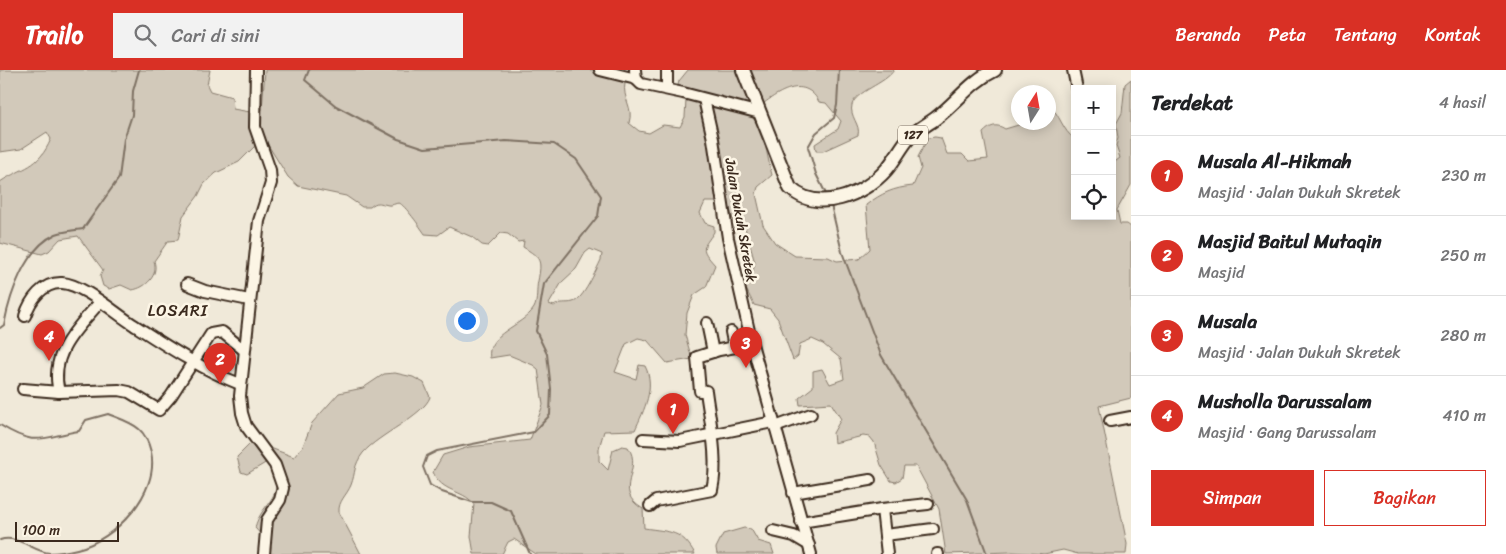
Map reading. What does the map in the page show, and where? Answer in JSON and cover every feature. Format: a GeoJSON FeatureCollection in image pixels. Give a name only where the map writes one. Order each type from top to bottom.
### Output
{"type":"FeatureCollection","features":[{"type":"Feature","properties":{"kind":"main road","name":"127"},"geometry":{"type":"LineString","coordinates":[[743,70],[790,188],[802,197],[829,200],[849,195],[873,182],[887,169],[909,138],[953,104],[976,80],[995,70]]}},
{"type":"Feature","properties":{"kind":"street"},"geometry":{"type":"LineString","coordinates":[[256,70],[255,127],[271,178],[271,186],[259,220],[240,384],[243,418],[249,432],[275,465],[283,488],[280,500],[267,520],[264,554]]}},
{"type":"Feature","properties":{"kind":"street"},"geometry":{"type":"LineString","coordinates":[[600,70],[636,75],[641,84],[760,113]]}},
{"type":"Feature","properties":{"kind":"street"},"geometry":{"type":"LineString","coordinates":[[666,70],[667,89]]}},
{"type":"Feature","properties":{"kind":"street"},"geometry":{"type":"LineString","coordinates":[[1073,70],[1076,85]]}},
{"type":"Feature","properties":{"kind":"street","name":"Jalan Dukuh Skretek"},"geometry":{"type":"LineString","coordinates":[[704,100],[713,139],[728,238],[752,344],[810,549]]}},
{"type":"Feature","properties":{"kind":"street"},"geometry":{"type":"LineString","coordinates":[[25,316],[32,299],[39,292],[59,283],[72,286],[193,362],[240,384]]}},
{"type":"Feature","properties":{"kind":"street"},"geometry":{"type":"LineString","coordinates":[[187,284],[205,291],[249,300]]}},
{"type":"Feature","properties":{"kind":"street"},"geometry":{"type":"LineString","coordinates":[[59,392],[56,377],[61,352],[68,338],[100,302]]}},
{"type":"Feature","properties":{"kind":"street"},"geometry":{"type":"LineString","coordinates":[[707,323],[713,352]]}},
{"type":"Feature","properties":{"kind":"street"},"geometry":{"type":"LineString","coordinates":[[23,389],[59,392],[118,390],[130,392],[159,410],[171,396],[207,339],[215,332],[226,335],[244,350]]}},
{"type":"Feature","properties":{"kind":"street"},"geometry":{"type":"LineString","coordinates":[[731,332],[734,347]]}},
{"type":"Feature","properties":{"kind":"street"},"geometry":{"type":"LineString","coordinates":[[650,506],[656,501],[712,490],[711,434],[706,391],[700,391],[697,361],[700,355],[752,344]]}},
{"type":"Feature","properties":{"kind":"street"},"geometry":{"type":"LineString","coordinates":[[642,439],[680,441],[774,424],[812,414]]}},
{"type":"Feature","properties":{"kind":"street"},"geometry":{"type":"LineString","coordinates":[[1110,421],[1131,417]]}},
{"type":"Feature","properties":{"kind":"street"},"geometry":{"type":"LineString","coordinates":[[793,493],[870,480]]}},
{"type":"Feature","properties":{"kind":"street"},"geometry":{"type":"LineString","coordinates":[[801,522],[882,509],[928,504]]}},
{"type":"Feature","properties":{"kind":"street"},"geometry":{"type":"LineString","coordinates":[[882,509],[887,554]]}},
{"type":"Feature","properties":{"kind":"street"},"geometry":{"type":"LineString","coordinates":[[885,535],[933,529]]}},
{"type":"Feature","properties":{"kind":"street"},"geometry":{"type":"LineString","coordinates":[[773,531],[794,536],[810,549]]}},
{"type":"Feature","properties":{"kind":"shaded area"},"geometry":{"type":"Polygon","coordinates":[[[0,70],[210,70],[207,85],[210,91],[232,97],[233,109],[250,112],[262,110],[265,70],[593,70],[595,73],[619,77],[625,83],[625,94],[630,112],[629,123],[639,131],[649,133],[663,125],[680,127],[685,117],[686,100],[676,94],[679,81],[688,70],[894,70],[890,75],[859,96],[852,105],[858,135],[823,151],[816,151],[815,144],[838,129],[841,121],[826,103],[819,102],[812,93],[804,88],[785,90],[766,101],[750,114],[765,144],[772,175],[758,187],[756,194],[763,225],[775,243],[795,256],[828,257],[837,261],[859,259],[870,249],[866,205],[888,192],[913,186],[921,168],[918,157],[928,138],[941,138],[947,154],[962,154],[969,161],[988,159],[983,133],[991,127],[999,126],[1005,129],[1011,127],[1011,130],[1056,130],[1056,113],[1071,136],[1071,220],[1116,220],[1116,161],[1120,158],[1116,146],[1118,138],[1116,124],[1122,113],[1125,84],[1131,79],[1131,185],[1117,210],[1120,224],[1127,224],[1131,227],[1131,398],[1099,406],[1127,544],[1126,554],[1078,554],[1063,550],[1044,554],[1012,552],[946,554],[939,509],[916,466],[904,466],[902,478],[896,482],[891,481],[881,465],[874,442],[870,437],[863,436],[834,443],[833,433],[841,419],[831,403],[800,405],[799,398],[813,387],[813,371],[822,369],[830,384],[844,379],[841,359],[823,344],[812,339],[800,344],[798,356],[793,360],[778,319],[770,309],[754,305],[746,289],[746,278],[753,271],[755,263],[744,224],[739,220],[733,220],[728,202],[705,202],[700,213],[705,223],[714,226],[714,232],[704,248],[715,265],[706,287],[694,295],[687,313],[685,335],[692,359],[667,363],[647,340],[638,338],[626,344],[615,372],[636,379],[639,365],[645,366],[649,382],[648,398],[635,430],[604,431],[599,448],[599,461],[608,470],[613,450],[622,446],[628,447],[632,455],[633,464],[628,487],[629,495],[643,509],[644,528],[680,536],[695,554],[536,554],[514,539],[508,542],[502,554],[474,554],[471,536],[474,504],[469,499],[442,484],[433,472],[443,455],[469,447],[530,440],[543,405],[538,369],[509,355],[490,358],[490,350],[493,343],[499,336],[529,314],[535,305],[540,264],[534,254],[523,247],[524,241],[518,242],[508,234],[501,233],[488,246],[482,245],[472,237],[449,227],[438,235],[425,234],[399,203],[389,205],[378,203],[370,207],[362,207],[346,196],[298,186],[288,177],[268,145],[254,147],[239,162],[216,173],[204,184],[198,196],[183,216],[178,240],[168,241],[154,261],[155,271],[146,284],[132,290],[121,285],[109,289],[103,286],[100,276],[103,270],[78,236],[60,239],[49,251],[42,254],[0,243],[0,182],[35,162],[46,149],[51,139],[47,132],[21,149],[0,152],[0,70]],[[590,249],[585,253],[576,269],[562,282],[549,304],[554,306],[577,300],[589,284],[602,254],[590,249]]]}},
{"type":"Feature","properties":{"kind":"shaded area"},"geometry":{"type":"Polygon","coordinates":[[[395,373],[413,377],[424,383],[430,397],[419,411],[370,446],[356,465],[351,485],[341,501],[339,512],[361,554],[267,554],[267,541],[255,528],[258,519],[275,491],[274,473],[267,462],[247,474],[241,472],[237,457],[250,444],[262,453],[273,449],[294,457],[303,446],[312,423],[339,393],[363,388],[384,374],[395,373]]]}},
{"type":"Feature","properties":{"kind":"shaded area"},"geometry":{"type":"Polygon","coordinates":[[[744,528],[751,529],[758,541],[771,545],[774,554],[717,554],[716,548],[723,534],[744,528]]]}},
{"type":"Feature","properties":{"kind":"waterway"},"geometry":{"type":"LineString","coordinates":[[0,328],[4,325],[15,286],[36,250],[56,234],[83,229],[119,178],[124,139],[132,115],[133,91],[139,70]]}},
{"type":"Feature","properties":{"kind":"waterway"},"geometry":{"type":"LineString","coordinates":[[309,70],[305,80],[336,106],[398,139],[425,148],[506,141],[554,144],[576,159],[601,196],[598,216],[544,284],[536,331],[547,354],[551,389],[550,415],[534,432],[437,451],[427,456],[423,467],[430,485],[442,492],[472,502],[491,502],[511,511],[530,554]]}},
{"type":"Feature","properties":{"kind":"waterway"},"geometry":{"type":"LineString","coordinates":[[827,196],[816,174],[808,147],[816,133],[834,118],[837,105],[839,70]]}},
{"type":"Feature","properties":{"kind":"waterway"},"geometry":{"type":"LineString","coordinates":[[831,205],[842,252],[881,355],[967,500],[987,554]]}},
{"type":"Feature","properties":{"kind":"waterway"},"geometry":{"type":"LineString","coordinates":[[0,425],[31,439],[39,439],[79,431],[86,420],[108,414],[128,422],[141,431],[151,452],[152,468],[149,483],[142,498],[132,512],[106,536],[91,544],[74,550],[50,553],[13,539],[0,540]]}},
{"type":"Feature","properties":{"kind":"place","name":"Musholla Darussalam"},"geometry":{"type":"Point","coordinates":[49,361]}},
{"type":"Feature","properties":{"kind":"place","name":"Musala"},"geometry":{"type":"Point","coordinates":[746,368]}},
{"type":"Feature","properties":{"kind":"place","name":"Masjid Baitul Mutaqin"},"geometry":{"type":"Point","coordinates":[220,384]}},
{"type":"Feature","properties":{"kind":"place","name":"Musala Al-Hikmah"},"geometry":{"type":"Point","coordinates":[673,434]}},
{"type":"Feature","properties":{"kind":"district","name":"LOSARI"},"geometry":{"type":"Point","coordinates":[178,310]}}]}
